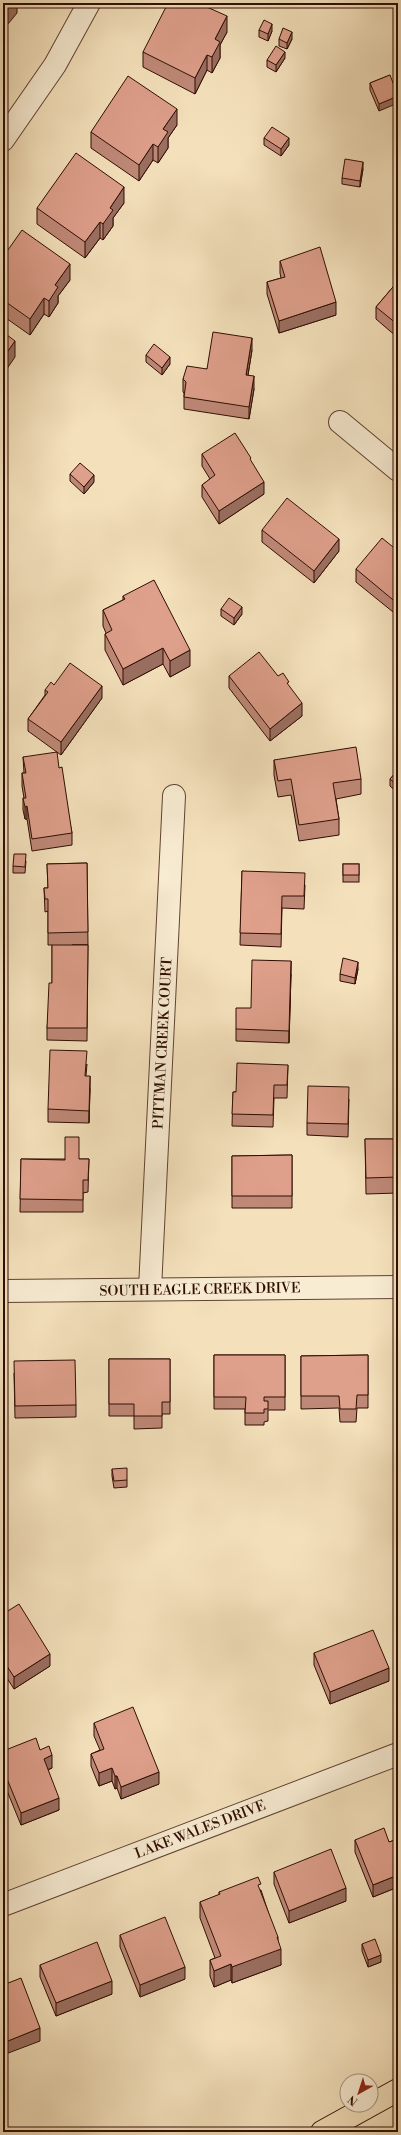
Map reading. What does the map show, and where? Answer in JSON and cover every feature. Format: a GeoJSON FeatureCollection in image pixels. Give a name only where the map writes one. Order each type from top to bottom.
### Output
{"type":"FeatureCollection","features":[{"type":"Feature","properties":{"kind":"main road"},"geometry":{"type":"LineString","coordinates":[[322,2132],[398,2090]]}},
{"type":"Feature","properties":{"kind":"street"},"geometry":{"type":"LineString","coordinates":[[3,140],[55,65],[89,3]]}},
{"type":"Feature","properties":{"kind":"street"},"geometry":{"type":"LineString","coordinates":[[340,422],[398,470]]}},
{"type":"Feature","properties":{"kind":"street","name":"PITTMAN CREEK COURT"},"geometry":{"type":"LineString","coordinates":[[150,1290],[174,796]]}},
{"type":"Feature","properties":{"kind":"street","name":"SOUTH EAGLE CREEK DRIVE"},"geometry":{"type":"LineString","coordinates":[[3,1291],[398,1287]]}},
{"type":"Feature","properties":{"kind":"street","name":"LAKE WALES DRIVE"},"geometry":{"type":"LineString","coordinates":[[3,1905],[398,1754]]}},
{"type":"Feature","properties":{"kind":"building"},"geometry":{"type":"Polygon","coordinates":[[[3,3],[10,3],[3,12],[3,3]]]}},
{"type":"Feature","properties":{"kind":"building"},"geometry":{"type":"Polygon","coordinates":[[[168,3],[198,3],[227,16],[215,39],[220,42],[212,57],[207,55],[195,78],[143,52],[168,3]]]}},
{"type":"Feature","properties":{"kind":"building"},"geometry":{"type":"Polygon","coordinates":[[[264,20],[272,24],[268,34],[259,30],[264,20]]]}},
{"type":"Feature","properties":{"kind":"building"},"geometry":{"type":"Polygon","coordinates":[[[283,28],[292,32],[287,43],[279,39],[283,28]]]}},
{"type":"Feature","properties":{"kind":"building"},"geometry":{"type":"Polygon","coordinates":[[[276,46],[285,52],[276,65],[267,60],[276,46]]]}},
{"type":"Feature","properties":{"kind":"building"},"geometry":{"type":"Polygon","coordinates":[[[390,75],[398,96],[379,104],[370,83],[390,75]]]}},
{"type":"Feature","properties":{"kind":"building"},"geometry":{"type":"Polygon","coordinates":[[[128,76],[177,109],[163,129],[168,132],[158,147],[153,144],[139,165],[91,132],[128,76]]]}},
{"type":"Feature","properties":{"kind":"building"},"geometry":{"type":"Polygon","coordinates":[[[272,127],[289,138],[281,149],[264,138],[272,127]]]}},
{"type":"Feature","properties":{"kind":"building"},"geometry":{"type":"Polygon","coordinates":[[[76,153],[124,187],[110,208],[113,210],[103,224],[100,222],[85,242],[37,208],[76,153]]]}},
{"type":"Feature","properties":{"kind":"building"},"geometry":{"type":"Polygon","coordinates":[[[345,159],[363,162],[360,181],[342,178],[345,159]]]}},
{"type":"Feature","properties":{"kind":"building"},"geometry":{"type":"Polygon","coordinates":[[[22,230],[70,264],[55,285],[58,287],[49,301],[44,298],[30,319],[3,300],[3,257],[22,230]]]}},
{"type":"Feature","properties":{"kind":"building"},"geometry":{"type":"Polygon","coordinates":[[[320,247],[336,302],[279,321],[267,282],[285,277],[280,261],[320,247]]]}},
{"type":"Feature","properties":{"kind":"building"},"geometry":{"type":"Polygon","coordinates":[[[398,281],[398,323],[397,324],[376,307],[398,281]]]}},
{"type":"Feature","properties":{"kind":"building"},"geometry":{"type":"Polygon","coordinates":[[[3,332],[15,341],[3,358],[3,332]]]}},
{"type":"Feature","properties":{"kind":"building"},"geometry":{"type":"Polygon","coordinates":[[[213,332],[252,338],[246,375],[254,376],[249,407],[184,397],[186,382],[183,379],[187,366],[207,369],[213,332]]]}},
{"type":"Feature","properties":{"kind":"building"},"geometry":{"type":"Polygon","coordinates":[[[154,344],[170,357],[162,368],[146,355],[154,344]]]}},
{"type":"Feature","properties":{"kind":"building"},"geometry":{"type":"Polygon","coordinates":[[[235,433],[264,482],[219,511],[202,485],[215,475],[202,454],[235,433]]]}},
{"type":"Feature","properties":{"kind":"building"},"geometry":{"type":"Polygon","coordinates":[[[80,463],[94,475],[84,487],[70,474],[80,463]]]}},
{"type":"Feature","properties":{"kind":"building"},"geometry":{"type":"Polygon","coordinates":[[[287,498],[339,539],[314,571],[262,530],[287,498]]]}},
{"type":"Feature","properties":{"kind":"building"},"geometry":{"type":"Polygon","coordinates":[[[382,538],[398,551],[398,604],[356,569],[382,538]]]}},
{"type":"Feature","properties":{"kind":"building"},"geometry":{"type":"Polygon","coordinates":[[[154,580],[190,650],[170,661],[163,648],[123,669],[105,634],[112,630],[103,610],[125,599],[123,596],[154,580]]]}},
{"type":"Feature","properties":{"kind":"building"},"geometry":{"type":"Polygon","coordinates":[[[229,598],[242,607],[234,618],[221,609],[229,598]]]}},
{"type":"Feature","properties":{"kind":"building"},"geometry":{"type":"Polygon","coordinates":[[[259,652],[278,676],[283,673],[289,682],[287,683],[302,703],[270,729],[229,676],[259,652]]]}},
{"type":"Feature","properties":{"kind":"building"},"geometry":{"type":"Polygon","coordinates":[[[70,663],[102,686],[61,742],[28,719],[48,692],[45,690],[51,682],[54,685],[70,663]]]}},
{"type":"Feature","properties":{"kind":"building"},"geometry":{"type":"Polygon","coordinates":[[[356,747],[361,779],[333,783],[339,819],[299,825],[291,779],[278,781],[274,760],[356,747]]]}},
{"type":"Feature","properties":{"kind":"building"},"geometry":{"type":"Polygon","coordinates":[[[57,752],[59,768],[62,767],[72,833],[32,839],[27,806],[25,807],[23,798],[26,798],[22,773],[26,773],[23,757],[57,752]]]}},
{"type":"Feature","properties":{"kind":"building"},"geometry":{"type":"Polygon","coordinates":[[[398,770],[398,786],[390,779],[398,770]]]}},
{"type":"Feature","properties":{"kind":"building"},"geometry":{"type":"Polygon","coordinates":[[[14,854],[26,854],[25,867],[13,866],[14,854]]]}},
{"type":"Feature","properties":{"kind":"building"},"geometry":{"type":"Polygon","coordinates":[[[87,863],[88,932],[48,933],[48,899],[45,899],[44,888],[48,888],[47,864],[87,863]]]}},
{"type":"Feature","properties":{"kind":"building"},"geometry":{"type":"Polygon","coordinates":[[[343,864],[359,864],[359,875],[343,875],[343,864]]]}},
{"type":"Feature","properties":{"kind":"building"},"geometry":{"type":"Polygon","coordinates":[[[242,871],[305,873],[304,896],[282,896],[281,934],[240,933],[242,871]]]}},
{"type":"Feature","properties":{"kind":"building"},"geometry":{"type":"Polygon","coordinates":[[[52,945],[88,945],[87,1028],[47,1028],[49,983],[52,983],[52,945]]]}},
{"type":"Feature","properties":{"kind":"building"},"geometry":{"type":"Polygon","coordinates":[[[343,958],[358,962],[355,978],[340,974],[343,958]]]}},
{"type":"Feature","properties":{"kind":"building"},"geometry":{"type":"Polygon","coordinates":[[[252,960],[291,961],[289,1031],[236,1029],[236,1008],[251,1008],[252,960]]]}},
{"type":"Feature","properties":{"kind":"building"},"geometry":{"type":"Polygon","coordinates":[[[50,1050],[87,1051],[85,1076],[90,1076],[89,1111],[48,1109],[50,1050]]]}},
{"type":"Feature","properties":{"kind":"building"},"geometry":{"type":"Polygon","coordinates":[[[237,1063],[288,1065],[287,1085],[274,1085],[273,1115],[232,1114],[233,1092],[236,1092],[237,1063]]]}},
{"type":"Feature","properties":{"kind":"building"},"geometry":{"type":"Polygon","coordinates":[[[308,1086],[349,1087],[348,1124],[307,1123],[308,1086]]]}},
{"type":"Feature","properties":{"kind":"building"},"geometry":{"type":"Polygon","coordinates":[[[65,1137],[79,1137],[79,1159],[89,1159],[88,1180],[83,1180],[83,1200],[20,1199],[21,1159],[65,1160],[65,1137]]]}},
{"type":"Feature","properties":{"kind":"building"},"geometry":{"type":"Polygon","coordinates":[[[365,1139],[398,1139],[398,1177],[366,1178],[365,1139]]]}},
{"type":"Feature","properties":{"kind":"building"},"geometry":{"type":"Polygon","coordinates":[[[292,1155],[292,1196],[232,1196],[232,1156],[292,1155]]]}},
{"type":"Feature","properties":{"kind":"building"},"geometry":{"type":"Polygon","coordinates":[[[214,1355],[285,1355],[285,1397],[264,1397],[264,1401],[268,1401],[268,1409],[264,1409],[264,1413],[245,1413],[246,1397],[214,1397],[214,1355]]]}},
{"type":"Feature","properties":{"kind":"building"},"geometry":{"type":"Polygon","coordinates":[[[368,1355],[368,1395],[357,1395],[356,1409],[340,1409],[339,1396],[301,1396],[301,1356],[368,1355]]]}},
{"type":"Feature","properties":{"kind":"building"},"geometry":{"type":"Polygon","coordinates":[[[109,1359],[170,1359],[170,1402],[162,1402],[162,1416],[134,1416],[134,1404],[109,1404],[109,1359]]]}},
{"type":"Feature","properties":{"kind":"building"},"geometry":{"type":"Polygon","coordinates":[[[75,1360],[76,1405],[15,1406],[14,1361],[75,1360]]]}},
{"type":"Feature","properties":{"kind":"building"},"geometry":{"type":"Polygon","coordinates":[[[127,1468],[127,1480],[114,1481],[112,1469],[127,1468]]]}},
{"type":"Feature","properties":{"kind":"building"},"geometry":{"type":"Polygon","coordinates":[[[19,1604],[50,1654],[14,1677],[3,1660],[3,1614],[19,1604]]]}},
{"type":"Feature","properties":{"kind":"building"},"geometry":{"type":"Polygon","coordinates":[[[373,1630],[389,1668],[330,1692],[314,1653],[373,1630]]]}},
{"type":"Feature","properties":{"kind":"building"},"geometry":{"type":"Polygon","coordinates":[[[133,1707],[159,1772],[121,1787],[112,1768],[99,1773],[91,1754],[104,1749],[94,1723],[133,1707]]]}},
{"type":"Feature","properties":{"kind":"building"},"geometry":{"type":"Polygon","coordinates":[[[36,1738],[40,1750],[49,1746],[52,1755],[44,1759],[59,1798],[21,1813],[3,1769],[3,1751],[36,1738]]]}},
{"type":"Feature","properties":{"kind":"building"},"geometry":{"type":"Polygon","coordinates":[[[384,1828],[389,1842],[398,1839],[398,1875],[373,1885],[355,1840],[384,1828]]]}},
{"type":"Feature","properties":{"kind":"building"},"geometry":{"type":"Polygon","coordinates":[[[331,1849],[346,1888],[289,1911],[274,1872],[331,1849]]]}},
{"type":"Feature","properties":{"kind":"building"},"geometry":{"type":"Polygon","coordinates":[[[258,1877],[261,1884],[258,1885],[278,1937],[281,1949],[232,1967],[231,1964],[214,1971],[210,1960],[221,1956],[200,1902],[220,1894],[219,1892],[258,1877]]]}},
{"type":"Feature","properties":{"kind":"building"},"geometry":{"type":"Polygon","coordinates":[[[165,1917],[185,1967],[140,1985],[120,1935],[165,1917]]]}},
{"type":"Feature","properties":{"kind":"building"},"geometry":{"type":"Polygon","coordinates":[[[375,1939],[381,1955],[368,1960],[362,1944],[375,1939]]]}},
{"type":"Feature","properties":{"kind":"building"},"geometry":{"type":"Polygon","coordinates":[[[97,1942],[112,1981],[56,2003],[40,1965],[97,1942]]]}},
{"type":"Feature","properties":{"kind":"building"},"geometry":{"type":"Polygon","coordinates":[[[21,1978],[40,2028],[3,2043],[3,1985],[21,1978]]]}}]}
